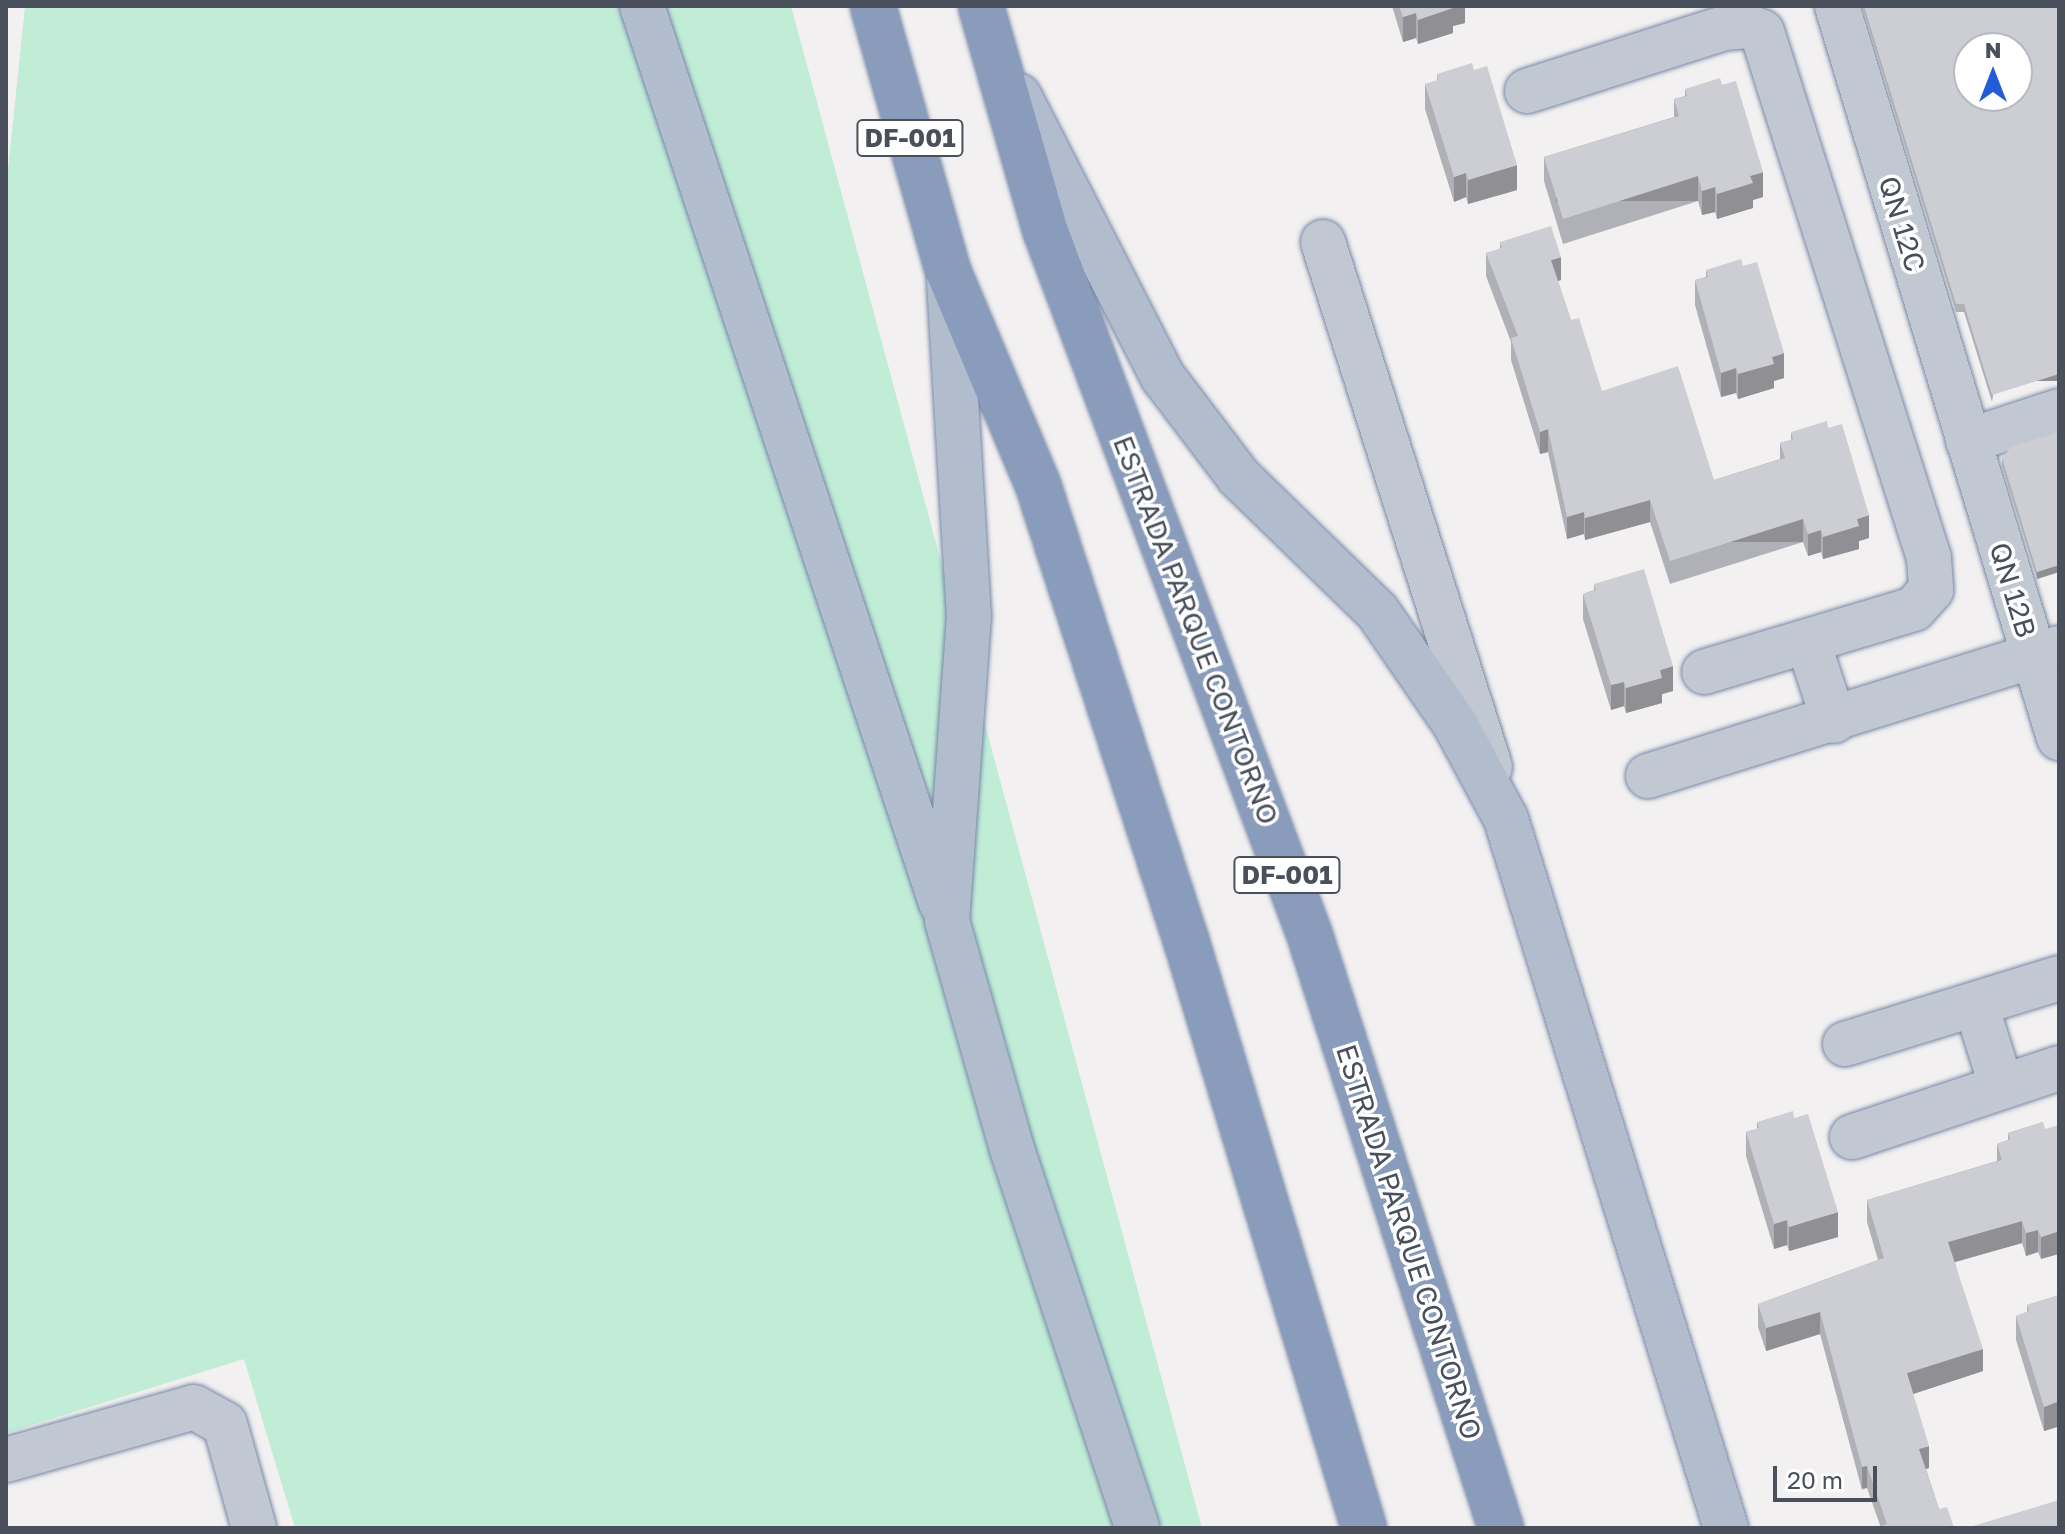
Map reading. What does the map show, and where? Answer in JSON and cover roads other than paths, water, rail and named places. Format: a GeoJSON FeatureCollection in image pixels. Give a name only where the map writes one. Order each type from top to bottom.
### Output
{"type":"FeatureCollection","features":[{"type":"Feature","properties":{"kind":"highway","name":"DF-001"},"geometry":{"type":"LineString","coordinates":[[873,6],[948,271],[1039,488],[1186,940],[1364,1528]]}},
{"type":"Feature","properties":{"kind":"highway","name":"ESTRADA PARQUE CONTORNO"},"geometry":{"type":"LineString","coordinates":[[985,18],[1046,232],[1309,933],[1501,1528]]}},
{"type":"Feature","properties":{"kind":"main road"},"geometry":{"type":"LineString","coordinates":[[642,6],[947,921],[1017,1164],[1137,1528]]}},
{"type":"Feature","properties":{"kind":"main road"},"geometry":{"type":"LineString","coordinates":[[985,18],[1101,265],[1163,377],[1239,477],[1377,611],[1455,724],[1506,819],[1726,1528]]}},
{"type":"Feature","properties":{"kind":"main road"},"geometry":{"type":"LineString","coordinates":[[947,921],[969,615],[948,271]]}},
{"type":"Feature","properties":{"kind":"street","name":"QN 12C"},"geometry":{"type":"LineString","coordinates":[[1837,6],[1968,441]]}},
{"type":"Feature","properties":{"kind":"street"},"geometry":{"type":"LineString","coordinates":[[1527,91],[1724,28],[1747,26],[1762,32],[1772,50],[1932,577],[1924,601],[1914,609],[1704,672]]}},
{"type":"Feature","properties":{"kind":"street"},"geometry":{"type":"LineString","coordinates":[[1323,242],[1506,819]]}},
{"type":"Feature","properties":{"kind":"street"},"geometry":{"type":"LineString","coordinates":[[1968,441],[2059,411]]}},
{"type":"Feature","properties":{"kind":"street","name":"QN 12B"},"geometry":{"type":"LineString","coordinates":[[1968,441],[2046,652],[2059,738]]}},
{"type":"Feature","properties":{"kind":"street"},"geometry":{"type":"LineString","coordinates":[[1808,642],[1834,721]]}},
{"type":"Feature","properties":{"kind":"street"},"geometry":{"type":"LineString","coordinates":[[1648,776],[1834,721],[2046,652]]}},
{"type":"Feature","properties":{"kind":"street"},"geometry":{"type":"LineString","coordinates":[[1845,1044],[2059,978]]}},
{"type":"Feature","properties":{"kind":"street"},"geometry":{"type":"LineString","coordinates":[[1976,1005],[2001,1085]]}},
{"type":"Feature","properties":{"kind":"street"},"geometry":{"type":"LineString","coordinates":[[1852,1137],[2059,1068]]}},
{"type":"Feature","properties":{"kind":"street"},"geometry":{"type":"LineString","coordinates":[[6,1460],[194,1407],[225,1424],[254,1528]]}}]}
